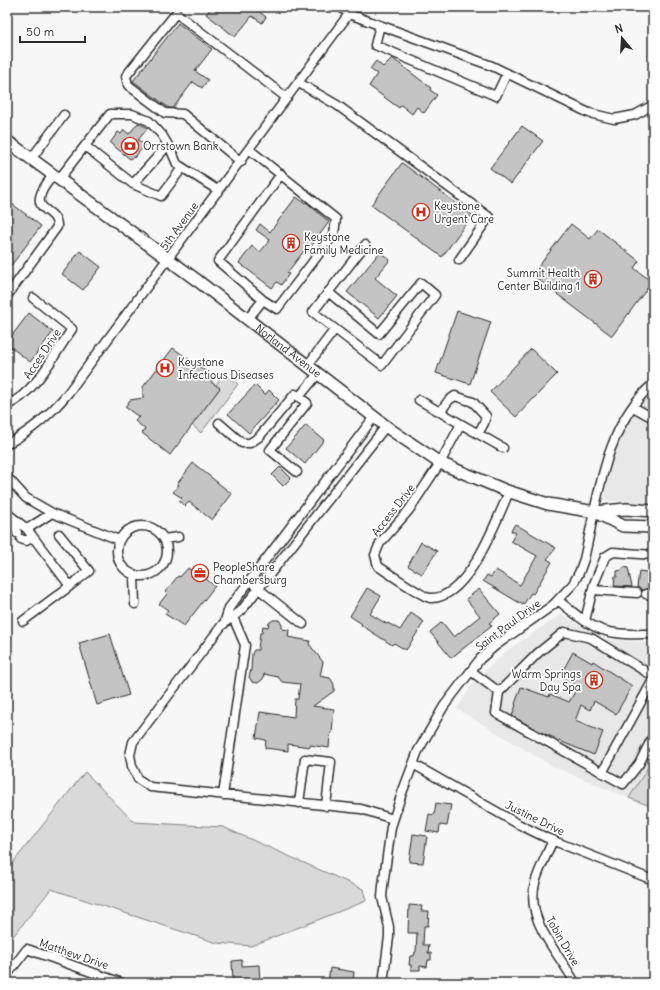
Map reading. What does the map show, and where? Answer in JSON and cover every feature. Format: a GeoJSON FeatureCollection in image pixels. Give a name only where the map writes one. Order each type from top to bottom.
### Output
{"type":"FeatureCollection","features":[{"type":"Feature","properties":{"kind":"main road","name":"Norland Avenue"},"geometry":{"type":"LineString","coordinates":[[7,141],[168,260],[386,426],[440,462],[508,492],[548,504],[595,512],[626,509],[653,511]]}},
{"type":"Feature","properties":{"kind":"main road","name":"Norland Avenue"},"geometry":{"type":"LineString","coordinates":[[595,512],[623,526],[653,527]]}},
{"type":"Feature","properties":{"kind":"street"},"geometry":{"type":"LineString","coordinates":[[341,7],[349,14],[492,66],[589,113],[614,119],[635,115],[653,105]]}},
{"type":"Feature","properties":{"kind":"street","name":"5th Avenue"},"geometry":{"type":"LineString","coordinates":[[7,444],[39,423],[60,403],[250,150],[354,7]]}},
{"type":"Feature","properties":{"kind":"street"},"geometry":{"type":"LineString","coordinates":[[241,162],[183,114],[165,113],[128,85],[126,76],[176,14],[287,98]]}},
{"type":"Feature","properties":{"kind":"street"},"geometry":{"type":"LineString","coordinates":[[380,25],[375,46],[496,96],[507,73]]}},
{"type":"Feature","properties":{"kind":"street"},"geometry":{"type":"LineString","coordinates":[[299,83],[337,105],[488,217],[458,260]]}},
{"type":"Feature","properties":{"kind":"street"},"geometry":{"type":"LineString","coordinates":[[7,296],[57,227],[53,215],[41,207],[41,193],[85,146],[110,114],[132,114],[149,121],[162,135],[177,164],[219,191]]}},
{"type":"Feature","properties":{"kind":"street"},"geometry":{"type":"LineString","coordinates":[[31,159],[64,115]]}},
{"type":"Feature","properties":{"kind":"street"},"geometry":{"type":"LineString","coordinates":[[133,184],[168,145]]}},
{"type":"Feature","properties":{"kind":"street"},"geometry":{"type":"LineString","coordinates":[[85,146],[133,184],[161,196],[182,168]]}},
{"type":"Feature","properties":{"kind":"street"},"geometry":{"type":"LineString","coordinates":[[250,150],[281,174],[336,219],[334,234],[276,309],[263,300],[218,261],[281,174]]}},
{"type":"Feature","properties":{"kind":"street"},"geometry":{"type":"LineString","coordinates":[[328,292],[379,334],[421,284],[435,295],[382,365],[313,312],[328,292],[365,245]]}},
{"type":"Feature","properties":{"kind":"street","name":"Acces Drive"},"geometry":{"type":"LineString","coordinates":[[7,405],[14,402],[32,388],[72,329],[33,298]]}},
{"type":"Feature","properties":{"kind":"street"},"geometry":{"type":"LineString","coordinates":[[247,320],[263,300]]}},
{"type":"Feature","properties":{"kind":"street"},"geometry":{"type":"LineString","coordinates":[[307,366],[335,329]]}},
{"type":"Feature","properties":{"kind":"street"},"geometry":{"type":"LineString","coordinates":[[299,397],[318,374]]}},
{"type":"Feature","properties":{"kind":"street","name":"Saint Paul Drive"},"geometry":{"type":"LineString","coordinates":[[384,983],[389,928],[382,897],[391,827],[418,751],[444,706],[480,659],[495,646],[553,605],[573,584],[584,559],[607,458],[617,434],[633,407],[653,384]]}},
{"type":"Feature","properties":{"kind":"street"},"geometry":{"type":"LineString","coordinates":[[219,423],[242,443],[250,443],[259,437],[295,394],[307,403],[270,450],[296,472]]}},
{"type":"Feature","properties":{"kind":"street"},"geometry":{"type":"LineString","coordinates":[[440,412],[449,400],[455,396],[473,402],[486,416],[478,434]]}},
{"type":"Feature","properties":{"kind":"street"},"geometry":{"type":"LineString","coordinates":[[419,400],[503,448]]}},
{"type":"Feature","properties":{"kind":"street"},"geometry":{"type":"LineString","coordinates":[[633,407],[653,418]]}},
{"type":"Feature","properties":{"kind":"street"},"geometry":{"type":"LineString","coordinates":[[374,417],[229,608],[223,624],[133,742],[130,755],[132,766],[138,779],[150,787],[361,809],[393,819]]}},
{"type":"Feature","properties":{"kind":"street"},"geometry":{"type":"LineString","coordinates":[[440,462],[461,424]]}},
{"type":"Feature","properties":{"kind":"street"},"geometry":{"type":"LineString","coordinates":[[223,624],[241,611],[386,426]]}},
{"type":"Feature","properties":{"kind":"street","name":"Access Drive"},"geometry":{"type":"LineString","coordinates":[[440,462],[409,510],[380,543],[375,555],[378,566],[429,598],[444,596],[465,579],[486,545],[508,492]]}},
{"type":"Feature","properties":{"kind":"street"},"geometry":{"type":"LineString","coordinates":[[7,477],[26,498],[52,513],[119,540]]}},
{"type":"Feature","properties":{"kind":"street"},"geometry":{"type":"LineString","coordinates":[[27,529],[52,513]]}},
{"type":"Feature","properties":{"kind":"street"},"geometry":{"type":"LineString","coordinates":[[7,515],[27,529],[70,586]]}},
{"type":"Feature","properties":{"kind":"street"},"geometry":{"type":"LineString","coordinates":[[15,521],[19,536],[26,541],[33,537]]}},
{"type":"Feature","properties":{"kind":"street"},"geometry":{"type":"LineString","coordinates":[[137,526],[152,528],[164,539],[167,546],[165,562],[160,569],[153,574],[134,576],[124,569],[119,562],[117,547],[119,540],[130,529],[137,526]]}},
{"type":"Feature","properties":{"kind":"street"},"geometry":{"type":"LineString","coordinates":[[23,621],[89,571],[59,534]]}},
{"type":"Feature","properties":{"kind":"street"},"geometry":{"type":"LineString","coordinates":[[164,539],[178,537]]}},
{"type":"Feature","properties":{"kind":"street"},"geometry":{"type":"LineString","coordinates":[[585,621],[593,590],[605,557],[614,552],[653,555]]}},
{"type":"Feature","properties":{"kind":"street"},"geometry":{"type":"LineString","coordinates":[[134,576],[135,604]]}},
{"type":"Feature","properties":{"kind":"street"},"geometry":{"type":"LineString","coordinates":[[250,581],[258,589],[304,624]]}},
{"type":"Feature","properties":{"kind":"street"},"geometry":{"type":"LineString","coordinates":[[593,590],[637,593]]}},
{"type":"Feature","properties":{"kind":"street"},"geometry":{"type":"LineString","coordinates":[[558,600],[585,621],[597,628],[615,634],[653,634]]}},
{"type":"Feature","properties":{"kind":"street"},"geometry":{"type":"LineString","coordinates":[[223,795],[245,645],[233,617]]}},
{"type":"Feature","properties":{"kind":"street"},"geometry":{"type":"LineString","coordinates":[[653,676],[591,638],[564,632],[538,652],[499,692],[496,713],[622,784],[639,764],[653,736]]}},
{"type":"Feature","properties":{"kind":"street"},"geometry":{"type":"LineString","coordinates":[[471,671],[499,692]]}},
{"type":"Feature","properties":{"kind":"street"},"geometry":{"type":"LineString","coordinates":[[602,773],[653,680]]}},
{"type":"Feature","properties":{"kind":"street"},"geometry":{"type":"LineString","coordinates":[[299,803],[305,759],[331,762],[326,806]]}},
{"type":"Feature","properties":{"kind":"street","name":"Justine Drive"},"geometry":{"type":"LineString","coordinates":[[413,764],[520,825],[553,840],[653,880]]}},
{"type":"Feature","properties":{"kind":"street","name":"Tobin Drive"},"geometry":{"type":"LineString","coordinates":[[553,840],[535,883],[533,903],[539,924],[575,983]]}},
{"type":"Feature","properties":{"kind":"street","name":"Matthew Drive"},"geometry":{"type":"LineString","coordinates":[[7,975],[26,949],[122,983]]}},
{"type":"Feature","properties":{"kind":"shaded area"},"geometry":{"type":"Polygon","coordinates":[[[226,375],[238,384],[201,433],[192,425],[220,388],[216,386],[220,377],[226,375]]]}},
{"type":"Feature","properties":{"kind":"shaded area"},"geometry":{"type":"Polygon","coordinates":[[[653,389],[653,505],[604,500],[610,459],[634,415],[653,389]]]}},
{"type":"Feature","properties":{"kind":"shaded area"},"geometry":{"type":"Polygon","coordinates":[[[562,614],[604,639],[653,643],[653,765],[633,800],[554,767],[457,709],[471,686],[490,666],[512,647],[562,614]]]}},
{"type":"Feature","properties":{"kind":"shaded area"},"geometry":{"type":"Polygon","coordinates":[[[653,759],[653,807],[629,798],[653,759]]]}},
{"type":"Feature","properties":{"kind":"shaded area"},"geometry":{"type":"Polygon","coordinates":[[[85,772],[134,822],[223,827],[363,889],[366,901],[251,946],[217,943],[51,889],[7,944],[7,870],[85,772]]]}},
{"type":"Feature","properties":{"kind":"building"},"geometry":{"type":"Polygon","coordinates":[[[212,7],[260,7],[257,10],[266,17],[262,23],[252,16],[235,37],[206,14],[212,7]]]}},
{"type":"Feature","properties":{"kind":"building"},"geometry":{"type":"Polygon","coordinates":[[[178,23],[212,49],[195,71],[208,80],[202,88],[193,82],[173,108],[169,108],[133,81],[178,23]]]}},
{"type":"Feature","properties":{"kind":"building"},"geometry":{"type":"Polygon","coordinates":[[[392,58],[431,88],[430,90],[437,95],[424,113],[417,107],[412,114],[401,105],[399,108],[369,86],[377,74],[370,69],[376,61],[383,67],[392,58]]]}},
{"type":"Feature","properties":{"kind":"building"},"geometry":{"type":"Polygon","coordinates":[[[138,123],[148,128],[138,140],[145,145],[134,158],[133,157],[130,159],[110,143],[118,132],[121,134],[124,130],[129,134],[138,123]]]}},
{"type":"Feature","properties":{"kind":"building"},"geometry":{"type":"Polygon","coordinates":[[[522,126],[543,141],[511,184],[490,168],[522,126]]]}},
{"type":"Feature","properties":{"kind":"building"},"geometry":{"type":"Polygon","coordinates":[[[402,163],[472,215],[442,257],[371,205],[402,163]]]}},
{"type":"Feature","properties":{"kind":"building","name":"Keystone Family Medicine"},"geometry":{"type":"Polygon","coordinates":[[[296,197],[305,203],[306,202],[329,222],[309,249],[307,247],[287,273],[289,274],[281,285],[277,282],[272,288],[239,263],[252,246],[260,252],[270,240],[256,230],[260,224],[270,232],[296,197]]]}},
{"type":"Feature","properties":{"kind":"building"},"geometry":{"type":"Polygon","coordinates":[[[11,203],[41,226],[7,271],[7,208],[11,203]]]}},
{"type":"Feature","properties":{"kind":"building","name":"Summit Health Center Building 1"},"geometry":{"type":"Polygon","coordinates":[[[571,224],[590,239],[598,229],[639,261],[634,268],[652,282],[612,336],[532,275],[571,224]]]}},
{"type":"Feature","properties":{"kind":"building"},"geometry":{"type":"Polygon","coordinates":[[[80,251],[101,267],[83,290],[62,274],[80,251]]]}},
{"type":"Feature","properties":{"kind":"building"},"geometry":{"type":"Polygon","coordinates":[[[380,252],[390,260],[375,278],[397,296],[379,318],[347,292],[380,252]]]}},
{"type":"Feature","properties":{"kind":"building"},"geometry":{"type":"Polygon","coordinates":[[[457,311],[491,322],[470,384],[436,373],[457,311]]]}},
{"type":"Feature","properties":{"kind":"building"},"geometry":{"type":"Polygon","coordinates":[[[29,313],[53,332],[30,362],[7,344],[29,313]]]}},
{"type":"Feature","properties":{"kind":"building"},"geometry":{"type":"Polygon","coordinates":[[[173,348],[214,377],[211,382],[220,388],[170,455],[142,433],[145,429],[135,421],[139,417],[125,407],[130,400],[143,398],[143,387],[173,348]]]}},
{"type":"Feature","properties":{"kind":"building"},"geometry":{"type":"Polygon","coordinates":[[[531,349],[557,374],[516,417],[490,392],[531,349]]]}},
{"type":"Feature","properties":{"kind":"building"},"geometry":{"type":"Polygon","coordinates":[[[255,385],[265,395],[269,390],[279,400],[249,433],[228,414],[255,385]]]}},
{"type":"Feature","properties":{"kind":"building"},"geometry":{"type":"Polygon","coordinates":[[[306,425],[324,440],[305,464],[286,448],[306,425]]]}},
{"type":"Feature","properties":{"kind":"building"},"geometry":{"type":"Polygon","coordinates":[[[193,463],[232,494],[212,520],[189,502],[185,506],[179,501],[182,498],[173,492],[179,485],[177,484],[193,463]]]}},
{"type":"Feature","properties":{"kind":"building"},"geometry":{"type":"Polygon","coordinates":[[[280,467],[291,478],[283,486],[272,475],[280,467]]]}},
{"type":"Feature","properties":{"kind":"building"},"geometry":{"type":"Polygon","coordinates":[[[515,524],[556,548],[547,559],[552,562],[533,594],[531,593],[523,605],[483,581],[487,575],[491,577],[496,570],[520,585],[537,556],[511,541],[516,533],[511,531],[515,524]]]}},
{"type":"Feature","properties":{"kind":"building"},"geometry":{"type":"Polygon","coordinates":[[[421,542],[437,551],[422,574],[408,566],[421,542]]]}},
{"type":"Feature","properties":{"kind":"building"},"geometry":{"type":"Polygon","coordinates":[[[624,567],[628,568],[632,587],[614,586],[617,571],[622,570],[624,567]]]}},
{"type":"Feature","properties":{"kind":"building"},"geometry":{"type":"Polygon","coordinates":[[[188,568],[197,574],[200,570],[208,577],[206,579],[215,586],[184,626],[165,614],[168,610],[159,604],[167,594],[165,592],[178,576],[180,577],[188,568]]]}},
{"type":"Feature","properties":{"kind":"building"},"geometry":{"type":"Polygon","coordinates":[[[639,571],[653,573],[653,589],[642,590],[637,587],[639,571]]]}},
{"type":"Feature","properties":{"kind":"building"},"geometry":{"type":"Polygon","coordinates":[[[367,588],[381,596],[370,614],[400,630],[411,613],[424,622],[406,650],[394,643],[392,645],[350,616],[367,588]]]}},
{"type":"Feature","properties":{"kind":"building"},"geometry":{"type":"Polygon","coordinates":[[[479,589],[500,614],[489,623],[492,626],[451,658],[430,632],[442,622],[454,637],[480,616],[466,599],[479,589]]]}},
{"type":"Feature","properties":{"kind":"building"},"geometry":{"type":"Polygon","coordinates":[[[273,620],[279,620],[282,625],[282,629],[289,630],[288,637],[310,641],[309,644],[323,662],[320,676],[330,678],[334,684],[334,691],[313,706],[334,709],[329,748],[288,744],[288,751],[265,748],[266,740],[256,738],[260,712],[294,717],[295,699],[298,699],[300,684],[282,682],[278,677],[264,674],[263,679],[258,683],[252,682],[249,677],[252,654],[254,650],[258,650],[260,633],[262,633],[263,626],[268,627],[269,623],[273,620]]]}},
{"type":"Feature","properties":{"kind":"building"},"geometry":{"type":"Polygon","coordinates":[[[110,634],[129,695],[97,705],[79,643],[110,634]]]}},
{"type":"Feature","properties":{"kind":"building"},"geometry":{"type":"Polygon","coordinates":[[[573,652],[592,663],[593,661],[632,686],[616,714],[594,701],[590,710],[581,705],[575,721],[603,732],[594,755],[562,742],[512,716],[521,687],[549,697],[550,694],[569,702],[578,687],[560,676],[573,652]]]}},
{"type":"Feature","properties":{"kind":"building"},"geometry":{"type":"Polygon","coordinates":[[[436,803],[451,805],[447,826],[440,825],[439,833],[426,831],[429,814],[434,815],[436,803]]]}},
{"type":"Feature","properties":{"kind":"building"},"geometry":{"type":"Polygon","coordinates":[[[413,834],[427,836],[423,863],[409,862],[413,834]]]}},
{"type":"Feature","properties":{"kind":"building"},"geometry":{"type":"Polygon","coordinates":[[[409,905],[422,906],[421,911],[429,911],[428,926],[424,926],[423,945],[429,945],[428,953],[431,953],[431,960],[428,960],[427,967],[420,966],[420,970],[411,970],[411,965],[409,965],[410,956],[414,956],[416,952],[417,933],[408,933],[409,905]]]}},
{"type":"Feature","properties":{"kind":"building"},"geometry":{"type":"Polygon","coordinates":[[[242,960],[242,966],[259,965],[260,983],[233,983],[232,961],[242,960]]]}},
{"type":"Feature","properties":{"kind":"building"},"geometry":{"type":"Polygon","coordinates":[[[330,968],[354,972],[353,983],[328,983],[330,968]]]}},
{"type":"Feature","properties":{"kind":"place","name":"Orrstown Bank"},"geometry":{"type":"Point","coordinates":[130,146]}},
{"type":"Feature","properties":{"kind":"place","name":"Keystone Urgent Care"},"geometry":{"type":"Point","coordinates":[421,212]}},
{"type":"Feature","properties":{"kind":"place","name":"Keystone Family Medicine"},"geometry":{"type":"Point","coordinates":[291,243]}},
{"type":"Feature","properties":{"kind":"place","name":"Summit Health Center Building 1"},"geometry":{"type":"Point","coordinates":[593,279]}},
{"type":"Feature","properties":{"kind":"place","name":"Keystone Infectious Diseases"},"geometry":{"type":"Point","coordinates":[165,368]}},
{"type":"Feature","properties":{"kind":"place","name":"PeopleShare Chambersburg"},"geometry":{"type":"Point","coordinates":[200,573]}},
{"type":"Feature","properties":{"kind":"place","name":"Warm Springs Day Spa"},"geometry":{"type":"Point","coordinates":[594,680]}}]}
